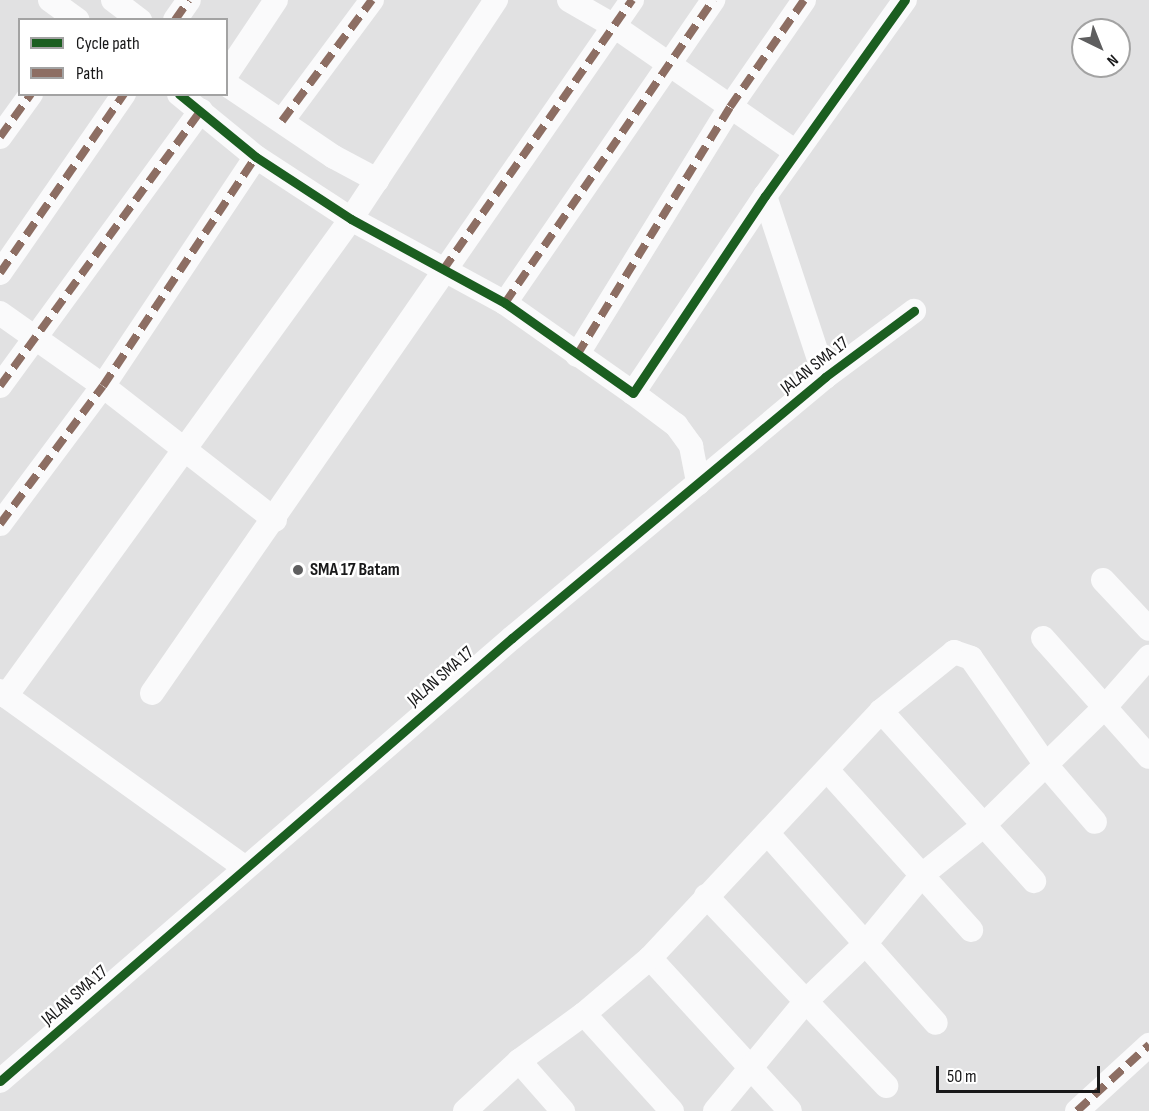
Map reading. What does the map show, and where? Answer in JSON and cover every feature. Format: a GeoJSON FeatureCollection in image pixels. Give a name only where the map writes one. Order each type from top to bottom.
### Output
{"type":"FeatureCollection","features":[{"type":"Feature","properties":{"kind":"street"},"geometry":{"type":"LineString","coordinates":[[50,0],[75,18]]}},
{"type":"Feature","properties":{"kind":"street"},"geometry":{"type":"LineString","coordinates":[[113,0],[137,18]]}},
{"type":"Feature","properties":{"kind":"street"},"geometry":{"type":"LineString","coordinates":[[176,18],[189,0]]}},
{"type":"Feature","properties":{"kind":"street"},"geometry":{"type":"LineString","coordinates":[[228,72],[276,0]]}},
{"type":"Feature","properties":{"kind":"street"},"geometry":{"type":"LineString","coordinates":[[282,121],[372,0]]}},
{"type":"Feature","properties":{"kind":"street"},"geometry":{"type":"LineString","coordinates":[[245,868],[3,694],[186,449],[351,219],[496,0]]}},
{"type":"Feature","properties":{"kind":"street"},"geometry":{"type":"LineString","coordinates":[[569,0],[614,26],[668,66],[796,152]]}},
{"type":"Feature","properties":{"kind":"street"},"geometry":{"type":"LineString","coordinates":[[152,693],[275,520],[443,270],[632,0]]}},
{"type":"Feature","properties":{"kind":"street"},"geometry":{"type":"LineString","coordinates":[[505,303],[714,0]]}},
{"type":"Feature","properties":{"kind":"street"},"geometry":{"type":"LineString","coordinates":[[577,355],[730,107],[804,0]]}},
{"type":"Feature","properties":{"kind":"street"},"geometry":{"type":"LineString","coordinates":[[633,393],[765,196],[905,0]]}},
{"type":"Feature","properties":{"kind":"street"},"geometry":{"type":"LineString","coordinates":[[228,85],[377,180]]}},
{"type":"Feature","properties":{"kind":"street"},"geometry":{"type":"LineString","coordinates":[[0,137],[30,96]]}},
{"type":"Feature","properties":{"kind":"street"},"geometry":{"type":"LineString","coordinates":[[0,273],[123,96]]}},
{"type":"Feature","properties":{"kind":"street"},"geometry":{"type":"LineString","coordinates":[[182,96],[256,157],[351,219],[505,303],[676,425],[691,446],[698,483]]}},
{"type":"Feature","properties":{"kind":"street"},"geometry":{"type":"LineString","coordinates":[[0,386],[201,110]]}},
{"type":"Feature","properties":{"kind":"street"},"geometry":{"type":"LineString","coordinates":[[0,524],[103,386],[256,157]]}},
{"type":"Feature","properties":{"kind":"street"},"geometry":{"type":"LineString","coordinates":[[765,196],[825,377]]}},
{"type":"Feature","properties":{"kind":"street","name":"JALAN SMA 17"},"geometry":{"type":"LineString","coordinates":[[0,1081],[245,868],[698,483],[825,377],[914,311]]}},
{"type":"Feature","properties":{"kind":"street"},"geometry":{"type":"LineString","coordinates":[[0,313],[103,386],[275,520]]}},
{"type":"Feature","properties":{"kind":"street"},"geometry":{"type":"LineString","coordinates":[[1102,580],[1149,629]]}},
{"type":"Feature","properties":{"kind":"street"},"geometry":{"type":"LineString","coordinates":[[1043,638],[1149,757]]}},
{"type":"Feature","properties":{"kind":"street"},"geometry":{"type":"LineString","coordinates":[[465,1111],[519,1061],[584,1014],[650,958],[706,896],[769,835],[881,711],[954,652],[971,658],[1046,765],[1095,822]]}},
{"type":"Feature","properties":{"kind":"street"},"geometry":{"type":"LineString","coordinates":[[715,1111],[806,1002],[865,944],[922,875],[983,826],[1105,706],[1149,657]]}},
{"type":"Feature","properties":{"kind":"street"},"geometry":{"type":"LineString","coordinates":[[881,711],[1034,881]]}},
{"type":"Feature","properties":{"kind":"street"},"geometry":{"type":"LineString","coordinates":[[828,771],[971,930]]}},
{"type":"Feature","properties":{"kind":"street"},"geometry":{"type":"LineString","coordinates":[[769,835],[936,1023]]}},
{"type":"Feature","properties":{"kind":"street"},"geometry":{"type":"LineString","coordinates":[[706,896],[886,1086]]}},
{"type":"Feature","properties":{"kind":"street"},"geometry":{"type":"LineString","coordinates":[[650,958],[790,1111]]}},
{"type":"Feature","properties":{"kind":"street"},"geometry":{"type":"LineString","coordinates":[[584,1014],[672,1111]]}},
{"type":"Feature","properties":{"kind":"street"},"geometry":{"type":"LineString","coordinates":[[1077,1111],[1149,1045]]}},
{"type":"Feature","properties":{"kind":"street"},"geometry":{"type":"LineString","coordinates":[[519,1061],[563,1111]]}},
{"type":"Feature","properties":{"kind":"marked path"},"geometry":{"type":"LineString","coordinates":[[176,18],[189,0]]}},
{"type":"Feature","properties":{"kind":"marked path"},"geometry":{"type":"LineString","coordinates":[[282,121],[372,0]]}},
{"type":"Feature","properties":{"kind":"marked path"},"geometry":{"type":"LineString","coordinates":[[443,270],[632,0]]}},
{"type":"Feature","properties":{"kind":"marked path"},"geometry":{"type":"LineString","coordinates":[[505,303],[713,0]]}},
{"type":"Feature","properties":{"kind":"marked path"},"geometry":{"type":"LineString","coordinates":[[577,355],[730,107],[804,0]]}},
{"type":"Feature","properties":{"kind":"marked path"},"geometry":{"type":"LineString","coordinates":[[0,137],[30,96]]}},
{"type":"Feature","properties":{"kind":"marked path"},"geometry":{"type":"LineString","coordinates":[[0,273],[123,96]]}},
{"type":"Feature","properties":{"kind":"marked path"},"geometry":{"type":"LineString","coordinates":[[0,386],[201,110]]}},
{"type":"Feature","properties":{"kind":"marked path"},"geometry":{"type":"LineString","coordinates":[[0,524],[103,386],[256,157]]}},
{"type":"Feature","properties":{"kind":"marked path"},"geometry":{"type":"LineString","coordinates":[[1077,1111],[1149,1045]]}},
{"type":"Feature","properties":{"kind":"cycle path"},"geometry":{"type":"LineString","coordinates":[[181,96],[256,157],[351,219],[505,303],[633,393],[765,196],[905,0]]}},
{"type":"Feature","properties":{"kind":"cycle path"},"geometry":{"type":"LineString","coordinates":[[0,1081],[512,638],[825,377],[914,311]]}},
{"type":"Feature","properties":{"kind":"place","name":"SMA 17 Batam"},"geometry":{"type":"Point","coordinates":[298,570]}}]}
